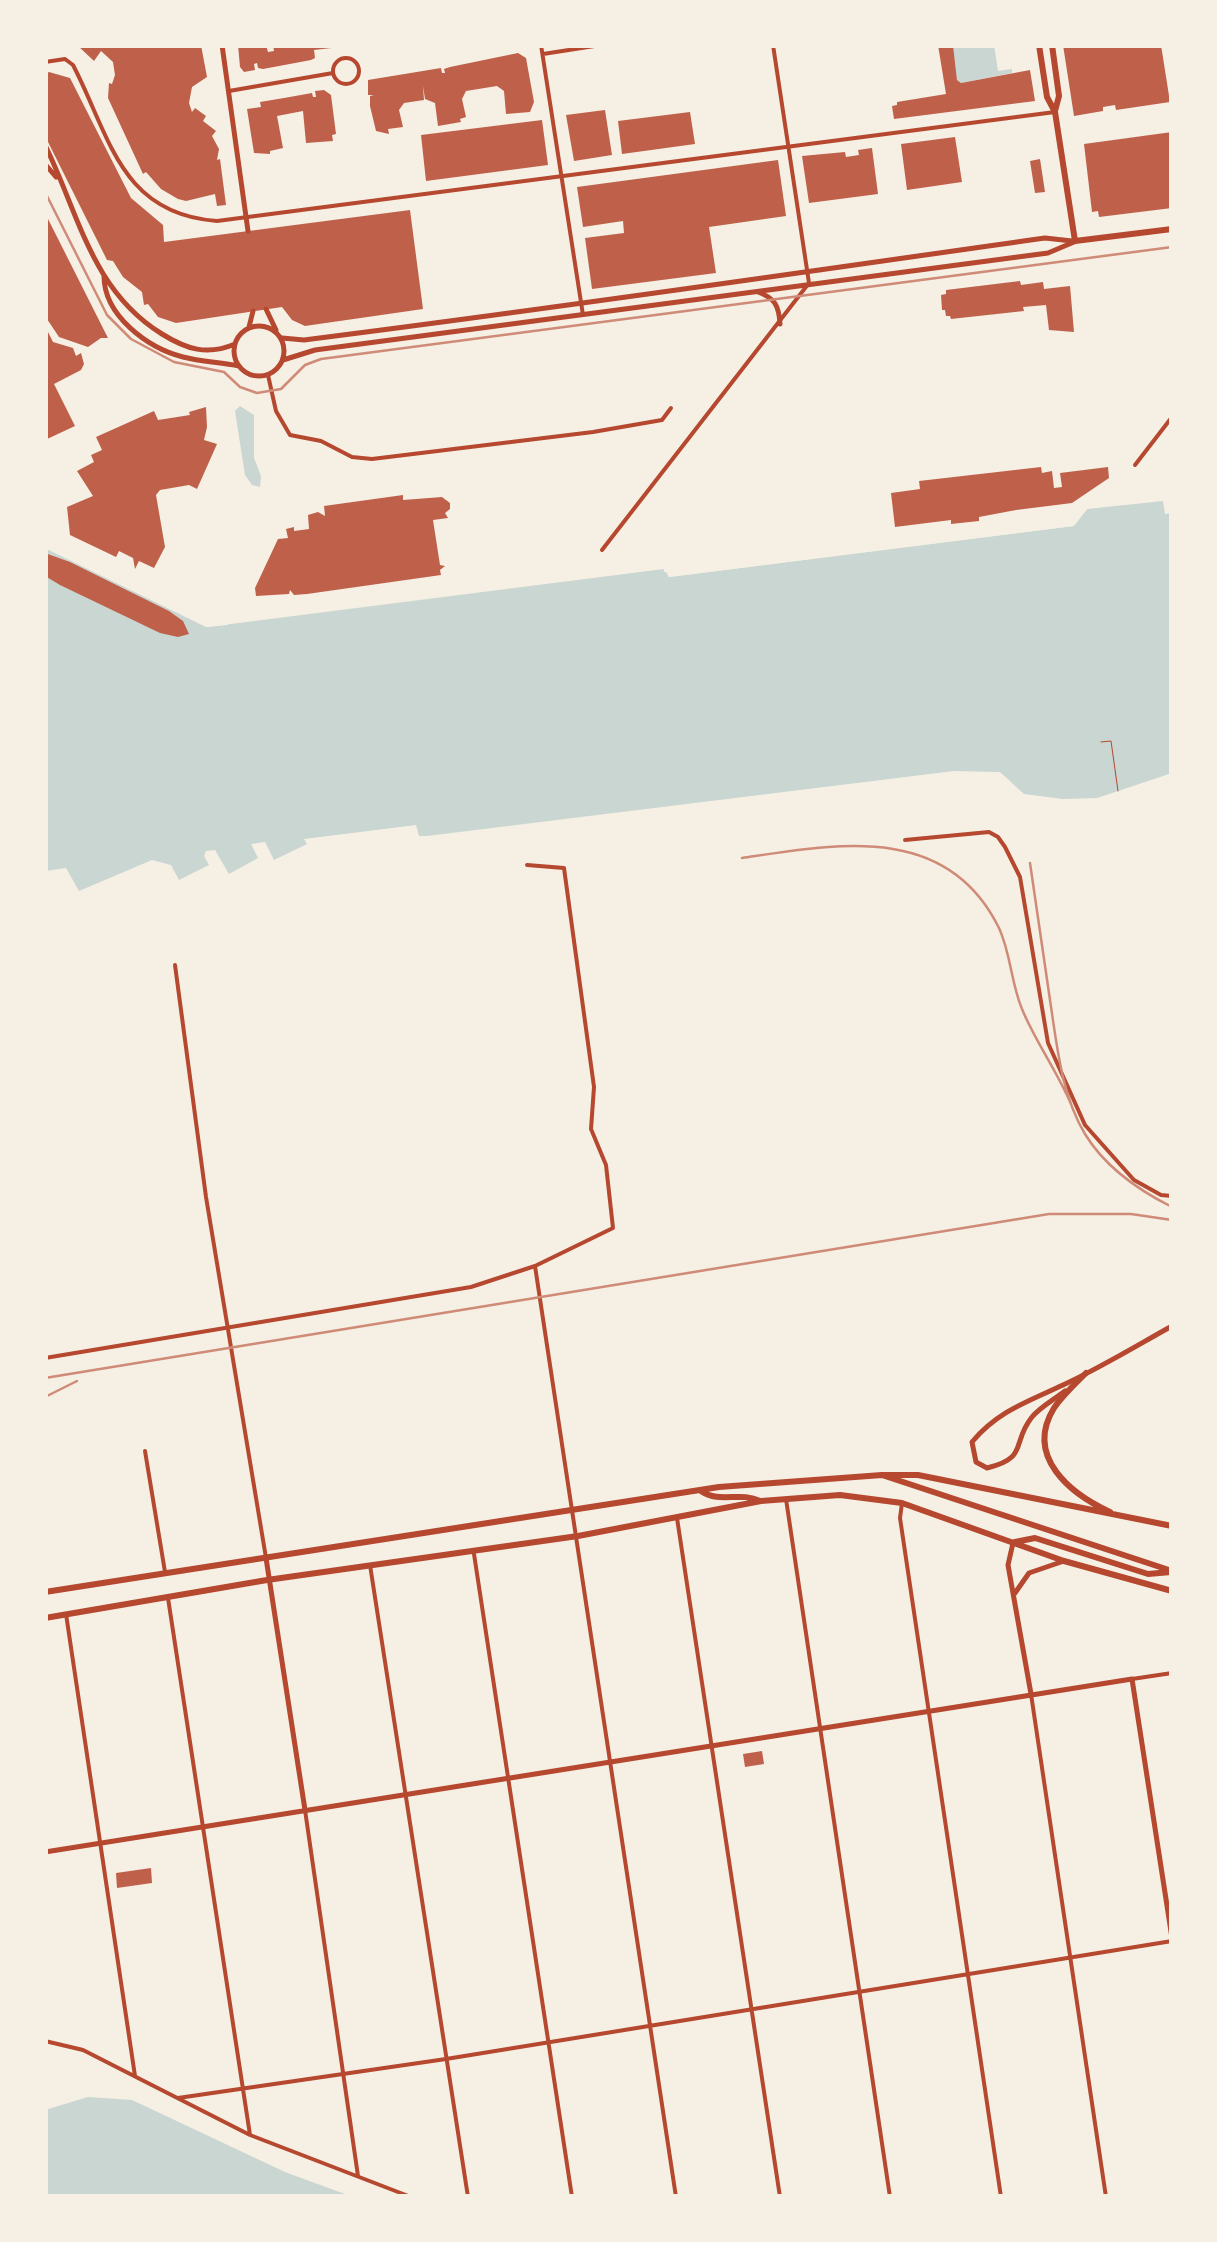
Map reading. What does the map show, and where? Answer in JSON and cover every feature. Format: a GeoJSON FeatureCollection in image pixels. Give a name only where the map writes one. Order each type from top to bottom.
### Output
{"type":"FeatureCollection","features":[{"type":"Feature","properties":{"kind":"main road"},"geometry":{"type":"LineString","coordinates":[[222,45],[248,231]]}},
{"type":"Feature","properties":{"kind":"main road"},"geometry":{"type":"LineString","coordinates":[[1039,45],[1047,97],[1055,112],[1075,241]]}},
{"type":"Feature","properties":{"kind":"main road"},"geometry":{"type":"LineString","coordinates":[[1052,45],[1060,96],[1055,112]]}},
{"type":"Feature","properties":{"kind":"main road"},"geometry":{"type":"LineString","coordinates":[[46,147],[104,276],[133,314],[183,347],[214,350],[235,344],[249,328],[254,311]]}},
{"type":"Feature","properties":{"kind":"main road"},"geometry":{"type":"LineString","coordinates":[[45,164],[58,180]]}},
{"type":"Feature","properties":{"kind":"main road"},"geometry":{"type":"LineString","coordinates":[[249,328],[264,326],[280,336],[304,340],[582,306],[1044,238],[1075,241],[1172,229]]}},
{"type":"Feature","properties":{"kind":"main road"},"geometry":{"type":"LineString","coordinates":[[104,276],[114,308],[137,333],[176,355],[239,366],[249,374],[268,375],[283,360],[315,350],[1048,253],[1075,241]]}},
{"type":"Feature","properties":{"kind":"main road"},"geometry":{"type":"LineString","coordinates":[[756,291],[774,299],[780,324]]}},
{"type":"Feature","properties":{"kind":"main road"},"geometry":{"type":"LineString","coordinates":[[266,309],[280,336],[283,360]]}},
{"type":"Feature","properties":{"kind":"main road"},"geometry":{"type":"LineString","coordinates":[[235,344],[239,366]]}},
{"type":"Feature","properties":{"kind":"main road"},"geometry":{"type":"LineString","coordinates":[[1086,1373],[1032,1418],[1016,1456],[1007,1464],[987,1468],[976,1462],[972,1442],[987,1424],[1009,1408],[1086,1373],[1172,1326]]}},
{"type":"Feature","properties":{"kind":"main road"},"geometry":{"type":"LineString","coordinates":[[1086,1373],[1050,1415],[1046,1450],[1063,1483],[1116,1514]]}},
{"type":"Feature","properties":{"kind":"main road"},"geometry":{"type":"LineString","coordinates":[[45,1592],[700,1490],[796,1480],[918,1475],[1172,1526]]}},
{"type":"Feature","properties":{"kind":"main road"},"geometry":{"type":"LineString","coordinates":[[882,1476],[1172,1571]]}},
{"type":"Feature","properties":{"kind":"main road"},"geometry":{"type":"LineString","coordinates":[[700,1490],[718,1498],[747,1494],[760,1501]]}},
{"type":"Feature","properties":{"kind":"main road"},"geometry":{"type":"LineString","coordinates":[[45,1618],[268,1580],[578,1536],[760,1501],[840,1495],[902,1504],[1064,1561],[1172,1591]]}},
{"type":"Feature","properties":{"kind":"main road"},"geometry":{"type":"LineString","coordinates":[[1013,1543],[1035,1538],[1148,1574],[1172,1571]]}},
{"type":"Feature","properties":{"kind":"main road"},"geometry":{"type":"LineString","coordinates":[[1013,1543],[1008,1565],[1030,1694]]}},
{"type":"Feature","properties":{"kind":"main road"},"geometry":{"type":"LineString","coordinates":[[266,1558],[305,1810]]}},
{"type":"Feature","properties":{"kind":"main road"},"geometry":{"type":"LineString","coordinates":[[1014,1596],[1029,1573],[1040,1566],[1064,1561]]}},
{"type":"Feature","properties":{"kind":"main road"},"geometry":{"type":"LineString","coordinates":[[45,1852],[927,1714],[1132,1678],[1172,1940]]}},
{"type":"Feature","properties":{"kind":"street"},"geometry":{"type":"LineString","coordinates":[[542,45],[583,315]]}},
{"type":"Feature","properties":{"kind":"street"},"geometry":{"type":"LineString","coordinates":[[543,54],[601,45]]}},
{"type":"Feature","properties":{"kind":"street"},"geometry":{"type":"LineString","coordinates":[[602,550],[809,283],[773,45]]}},
{"type":"Feature","properties":{"kind":"street"},"geometry":{"type":"LineString","coordinates":[[350,58],[357,66],[357,76],[350,83],[339,82],[333,73],[340,60],[350,58]]}},
{"type":"Feature","properties":{"kind":"street"},"geometry":{"type":"LineString","coordinates":[[45,62],[63,59],[72,65],[122,167],[143,194],[194,217],[226,221],[1055,112]]}},
{"type":"Feature","properties":{"kind":"street"},"geometry":{"type":"LineString","coordinates":[[229,92],[333,73]]}},
{"type":"Feature","properties":{"kind":"street"},"geometry":{"type":"LineString","coordinates":[[268,375],[276,411],[290,435],[321,442],[361,459],[593,432],[662,420],[670,408]]}},
{"type":"Feature","properties":{"kind":"street"},"geometry":{"type":"LineString","coordinates":[[1135,465],[1172,417]]}},
{"type":"Feature","properties":{"kind":"street"},"geometry":{"type":"LineString","coordinates":[[906,840],[989,832],[998,836],[1020,877],[1048,1043],[1085,1125],[1134,1180],[1161,1195],[1172,1196]]}},
{"type":"Feature","properties":{"kind":"street"},"geometry":{"type":"LineString","coordinates":[[45,1358],[470,1287],[535,1266],[613,1228],[606,1165],[591,1128],[594,1086],[564,868],[527,864]]}},
{"type":"Feature","properties":{"kind":"street"},"geometry":{"type":"LineString","coordinates":[[175,965],[185,1056],[266,1558]]}},
{"type":"Feature","properties":{"kind":"street"},"geometry":{"type":"LineString","coordinates":[[535,1266],[676,2197]]}},
{"type":"Feature","properties":{"kind":"street"},"geometry":{"type":"LineString","coordinates":[[145,1451],[164,1572]]}},
{"type":"Feature","properties":{"kind":"street"},"geometry":{"type":"LineString","coordinates":[[786,1499],[890,2197]]}},
{"type":"Feature","properties":{"kind":"street"},"geometry":{"type":"LineString","coordinates":[[902,1504],[900,1518],[927,1714],[1001,2197]]}},
{"type":"Feature","properties":{"kind":"street"},"geometry":{"type":"LineString","coordinates":[[677,1518],[780,2197]]}},
{"type":"Feature","properties":{"kind":"street"},"geometry":{"type":"LineString","coordinates":[[473,1549],[572,2197]]}},
{"type":"Feature","properties":{"kind":"street"},"geometry":{"type":"LineString","coordinates":[[370,1565],[468,2197]]}},
{"type":"Feature","properties":{"kind":"street"},"geometry":{"type":"LineString","coordinates":[[168,1598],[250,2135]]}},
{"type":"Feature","properties":{"kind":"street"},"geometry":{"type":"LineString","coordinates":[[66,1614],[135,2076]]}},
{"type":"Feature","properties":{"kind":"street"},"geometry":{"type":"LineString","coordinates":[[1132,1678],[1172,1673]]}},
{"type":"Feature","properties":{"kind":"street"},"geometry":{"type":"LineString","coordinates":[[1030,1694],[1106,2197]]}},
{"type":"Feature","properties":{"kind":"street"},"geometry":{"type":"LineString","coordinates":[[305,1810],[359,2178]]}},
{"type":"Feature","properties":{"kind":"street"},"geometry":{"type":"LineString","coordinates":[[178,2098],[1172,1940]]}},
{"type":"Feature","properties":{"kind":"street"},"geometry":{"type":"LineString","coordinates":[[45,2040],[83,2050],[250,2135],[411,2197]]}},
{"type":"Feature","properties":{"kind":"path"},"geometry":{"type":"LineString","coordinates":[[1101,742],[1111,741],[1118,791]]}},
{"type":"Feature","properties":{"kind":"shaded area"},"geometry":{"type":"Polygon","coordinates":[[[953,45],[994,45],[998,71],[1012,69],[1012,73],[961,83],[957,80],[953,45]]]}},
{"type":"Feature","properties":{"kind":"shaded area"},"geometry":{"type":"Polygon","coordinates":[[[240,406],[254,415],[254,458],[261,476],[260,487],[252,485],[245,475],[235,411],[240,406]]]}},
{"type":"Feature","properties":{"kind":"shaded area"},"geometry":{"type":"Polygon","coordinates":[[[1163,501],[1165,514],[1172,513],[1172,773],[1097,798],[1024,794],[1000,772],[954,771],[427,836],[419,836],[416,825],[304,839],[307,844],[274,860],[265,842],[251,844],[258,858],[229,874],[215,850],[206,851],[204,856],[209,865],[179,880],[171,865],[152,860],[79,891],[66,868],[45,871],[45,548],[207,627],[664,569],[669,577],[1073,526],[1087,509],[1163,501]]]}},
{"type":"Feature","properties":{"kind":"shaded area"},"geometry":{"type":"Polygon","coordinates":[[[88,2097],[132,2100],[285,2172],[353,2197],[45,2197],[45,2110],[88,2097]]]}},
{"type":"Feature","properties":{"kind":"pier"},"geometry":{"type":"Polygon","coordinates":[[[1091,504],[1074,526],[669,577],[664,572],[663,564],[673,572],[1071,521],[1084,505],[1091,504]]]}},
{"type":"Feature","properties":{"kind":"pier"},"geometry":{"type":"Polygon","coordinates":[[[45,543],[207,622],[228,620],[228,625],[206,627],[45,548],[45,543]]]}},
{"type":"Feature","properties":{"kind":"building"},"geometry":{"type":"Polygon","coordinates":[[[77,45],[201,45],[207,77],[192,87],[189,103],[192,112],[195,108],[206,116],[203,121],[216,131],[212,136],[219,149],[217,160],[220,159],[226,205],[217,206],[215,194],[186,201],[178,199],[161,189],[146,172],[143,174],[108,98],[109,83],[115,75],[113,62],[101,51],[94,61],[77,45]]]}},
{"type":"Feature","properties":{"kind":"building"},"geometry":{"type":"Polygon","coordinates":[[[238,45],[266,45],[268,52],[274,51],[273,45],[340,47],[314,50],[315,58],[311,60],[263,69],[257,63],[255,70],[244,72],[238,45]]]}},
{"type":"Feature","properties":{"kind":"building"},"geometry":{"type":"Polygon","coordinates":[[[938,45],[953,45],[957,80],[961,83],[1030,70],[1035,101],[894,119],[892,106],[897,102],[946,94],[938,45]]]}},
{"type":"Feature","properties":{"kind":"building"},"geometry":{"type":"Polygon","coordinates":[[[1063,45],[1161,45],[1170,102],[1116,110],[1115,105],[1074,116],[1063,45]]]}},
{"type":"Feature","properties":{"kind":"building"},"geometry":{"type":"Polygon","coordinates":[[[518,53],[526,58],[534,102],[530,112],[506,114],[504,91],[497,86],[466,91],[462,99],[466,117],[461,122],[438,126],[435,103],[425,99],[423,86],[424,100],[404,103],[399,110],[403,127],[388,129],[389,134],[376,131],[370,106],[370,96],[374,95],[368,95],[368,80],[441,68],[445,73],[444,69],[450,67],[518,53]]]}},
{"type":"Feature","properties":{"kind":"building"},"geometry":{"type":"Polygon","coordinates":[[[45,74],[70,78],[131,198],[163,225],[164,242],[410,210],[423,309],[305,326],[292,320],[282,307],[176,323],[158,317],[148,304],[144,305],[142,292],[123,277],[113,261],[107,260],[45,136],[45,74]]]}},
{"type":"Feature","properties":{"kind":"building"},"geometry":{"type":"Polygon","coordinates":[[[324,90],[331,95],[336,134],[332,135],[333,141],[306,143],[303,111],[277,116],[283,148],[270,154],[254,153],[247,109],[261,107],[260,102],[312,93],[316,97],[315,91],[324,90]]]}},
{"type":"Feature","properties":{"kind":"building"},"geometry":{"type":"Polygon","coordinates":[[[605,110],[612,155],[574,161],[566,115],[605,110]]]}},
{"type":"Feature","properties":{"kind":"building"},"geometry":{"type":"Polygon","coordinates":[[[690,112],[695,144],[622,154],[618,121],[690,112]]]}},
{"type":"Feature","properties":{"kind":"building"},"geometry":{"type":"Polygon","coordinates":[[[542,120],[548,165],[426,181],[421,135],[542,120]]]}},
{"type":"Feature","properties":{"kind":"building"},"geometry":{"type":"Polygon","coordinates":[[[1172,132],[1172,208],[1099,217],[1098,211],[1092,212],[1084,144],[1172,132]]]}},
{"type":"Feature","properties":{"kind":"building"},"geometry":{"type":"Polygon","coordinates":[[[955,137],[962,182],[907,190],[901,144],[955,137]]]}},
{"type":"Feature","properties":{"kind":"building"},"geometry":{"type":"Polygon","coordinates":[[[872,148],[878,194],[809,203],[802,156],[845,152],[846,157],[872,148]]]}},
{"type":"Feature","properties":{"kind":"building"},"geometry":{"type":"Polygon","coordinates":[[[1040,159],[1045,192],[1035,193],[1030,161],[1040,159]]]}},
{"type":"Feature","properties":{"kind":"building"},"geometry":{"type":"Polygon","coordinates":[[[778,160],[786,216],[709,227],[716,273],[592,289],[585,238],[624,233],[623,221],[583,227],[577,187],[778,160]]]}},
{"type":"Feature","properties":{"kind":"building"},"geometry":{"type":"Polygon","coordinates":[[[45,213],[108,338],[88,347],[59,337],[45,316],[45,213]]]}},
{"type":"Feature","properties":{"kind":"building"},"geometry":{"type":"Polygon","coordinates":[[[1020,281],[1021,285],[1043,282],[1044,289],[1070,286],[1074,332],[1049,330],[1046,305],[951,319],[942,310],[941,295],[946,290],[1020,281]]]}},
{"type":"Feature","properties":{"kind":"building"},"geometry":{"type":"Polygon","coordinates":[[[45,326],[53,342],[73,348],[76,356],[81,353],[84,364],[81,370],[54,384],[75,426],[45,440],[45,326]]]}},
{"type":"Feature","properties":{"kind":"building"},"geometry":{"type":"Polygon","coordinates":[[[206,407],[204,440],[217,444],[197,489],[189,485],[160,490],[156,495],[165,547],[154,568],[139,561],[135,569],[133,558],[119,551],[116,557],[70,535],[67,507],[93,496],[77,471],[94,462],[91,455],[102,450],[96,437],[154,411],[158,420],[190,415],[189,412],[206,407]]]}},
{"type":"Feature","properties":{"kind":"building"},"geometry":{"type":"Polygon","coordinates":[[[1041,467],[1042,473],[1052,471],[1054,488],[1062,487],[1060,473],[1108,467],[1109,478],[1072,503],[979,517],[979,521],[895,527],[891,493],[920,489],[919,481],[1041,467]]]}},
{"type":"Feature","properties":{"kind":"building"},"geometry":{"type":"Polygon","coordinates":[[[403,495],[403,500],[442,497],[450,503],[445,513],[448,518],[433,520],[440,565],[445,566],[441,575],[307,594],[294,595],[290,590],[289,594],[256,596],[255,588],[278,539],[288,538],[286,529],[309,529],[308,515],[318,512],[325,516],[324,506],[403,495]]]}},
{"type":"Feature","properties":{"kind":"building"},"geometry":{"type":"Polygon","coordinates":[[[45,553],[169,611],[183,621],[189,634],[178,637],[160,633],[60,585],[45,576],[45,553]]]}},
{"type":"Feature","properties":{"kind":"building"},"geometry":{"type":"Polygon","coordinates":[[[762,1751],[764,1764],[745,1767],[743,1754],[762,1751]]]}},
{"type":"Feature","properties":{"kind":"building"},"geometry":{"type":"Polygon","coordinates":[[[151,1868],[152,1883],[117,1888],[116,1873],[151,1868]]]}},
{"type":"Feature","properties":{"kind":"tram line"},"geometry":{"type":"LineString","coordinates":[[45,192],[107,315],[131,339],[174,362],[224,372],[240,387],[257,393],[281,389],[305,365],[321,359],[1172,247]]}},
{"type":"Feature","properties":{"kind":"railway"},"geometry":{"type":"LineString","coordinates":[[742,858],[815,848],[887,848],[920,856],[950,870],[977,894],[999,928],[1022,1009],[1071,1104]]}},
{"type":"Feature","properties":{"kind":"railway"},"geometry":{"type":"LineString","coordinates":[[1030,863],[1058,1052],[1077,1119],[1112,1167],[1172,1207]]}},
{"type":"Feature","properties":{"kind":"railway"},"geometry":{"type":"LineString","coordinates":[[45,1378],[1049,1214],[1131,1214],[1172,1220]]}},
{"type":"Feature","properties":{"kind":"railway"},"geometry":{"type":"LineString","coordinates":[[45,1397],[77,1381]]}}]}
